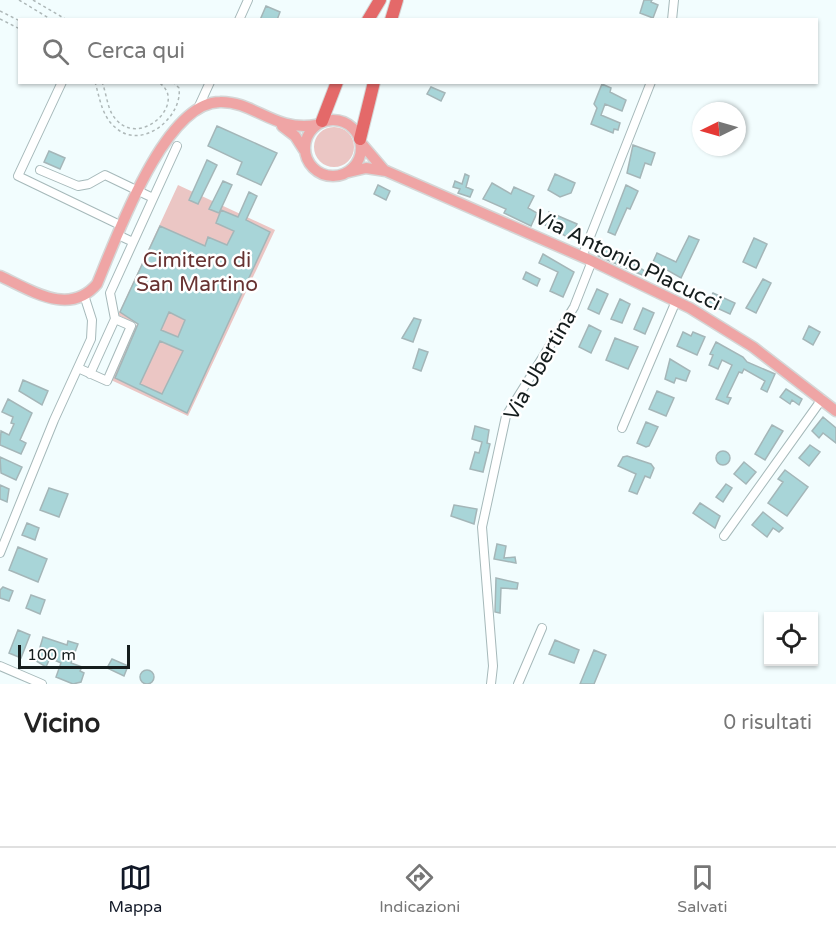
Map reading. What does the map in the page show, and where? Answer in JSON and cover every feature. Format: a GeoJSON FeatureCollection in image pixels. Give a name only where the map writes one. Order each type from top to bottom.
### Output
{"type":"FeatureCollection","features":[{"type":"Feature","properties":{"kind":"highway"},"geometry":{"type":"LineString","coordinates":[[369,18],[380,0]]}},
{"type":"Feature","properties":{"kind":"highway"},"geometry":{"type":"LineString","coordinates":[[392,18],[397,0]]}},
{"type":"Feature","properties":{"kind":"highway"},"geometry":{"type":"LineString","coordinates":[[319,123],[336,84]]}},
{"type":"Feature","properties":{"kind":"highway"},"geometry":{"type":"LineString","coordinates":[[360,141],[374,84]]}},
{"type":"Feature","properties":{"kind":"main road","name":"Via Antonio Placucci"},"geometry":{"type":"LineString","coordinates":[[199,106],[220,102],[230,103],[279,124],[295,136],[307,160],[318,172],[335,177],[366,168],[386,171],[587,259],[676,301],[753,346],[836,411]]}},
{"type":"Feature","properties":{"kind":"main road"},"geometry":{"type":"LineString","coordinates":[[0,276],[51,299],[71,300],[84,295],[97,284],[138,190],[168,136],[184,117],[199,106]]}},
{"type":"Feature","properties":{"kind":"main road","name":"Via Antonio Placucci"},"geometry":{"type":"LineString","coordinates":[[279,124],[298,127],[340,120],[356,131],[360,141],[386,171]]}},
{"type":"Feature","properties":{"kind":"main road"},"geometry":{"type":"LineString","coordinates":[[304,150],[307,136],[319,123]]}},
{"type":"Feature","properties":{"kind":"main road"},"geometry":{"type":"LineString","coordinates":[[349,172],[360,156],[360,141]]}},
{"type":"Feature","properties":{"kind":"street"},"geometry":{"type":"LineString","coordinates":[[240,18],[248,0]]}},
{"type":"Feature","properties":{"kind":"street"},"geometry":{"type":"LineString","coordinates":[[672,18],[674,0]]}},
{"type":"Feature","properties":{"kind":"street"},"geometry":{"type":"LineString","coordinates":[[61,84],[18,176],[120,231],[133,243]]}},
{"type":"Feature","properties":{"kind":"street"},"geometry":{"type":"LineString","coordinates":[[199,106],[209,84]]}},
{"type":"Feature","properties":{"kind":"street","name":"Via Ubertina"},"geometry":{"type":"LineString","coordinates":[[491,684],[493,666],[482,527],[506,416],[574,307],[587,259],[650,84]]}},
{"type":"Feature","properties":{"kind":"street"},"geometry":{"type":"LineString","coordinates":[[90,374],[116,319],[110,293],[177,146]]}},
{"type":"Feature","properties":{"kind":"street"},"geometry":{"type":"LineString","coordinates":[[40,170],[78,186],[89,184],[105,175],[153,198]]}},
{"type":"Feature","properties":{"kind":"street"},"geometry":{"type":"LineString","coordinates":[[0,553],[93,330],[84,295]]}},
{"type":"Feature","properties":{"kind":"street"},"geometry":{"type":"LineString","coordinates":[[622,428],[676,301]]}},
{"type":"Feature","properties":{"kind":"street"},"geometry":{"type":"LineString","coordinates":[[80,364],[90,374],[107,381],[130,326],[116,319]]}},
{"type":"Feature","properties":{"kind":"street"},"geometry":{"type":"LineString","coordinates":[[80,364],[94,365]]}},
{"type":"Feature","properties":{"kind":"street"},"geometry":{"type":"LineString","coordinates":[[724,536],[822,399]]}},
{"type":"Feature","properties":{"kind":"street"},"geometry":{"type":"LineString","coordinates":[[518,684],[542,628]]}},
{"type":"Feature","properties":{"kind":"street"},"geometry":{"type":"LineString","coordinates":[[0,666],[25,681],[42,684]]}},
{"type":"Feature","properties":{"kind":"path"},"geometry":{"type":"LineString","coordinates":[[19,0],[49,18]]}},
{"type":"Feature","properties":{"kind":"path"},"geometry":{"type":"LineString","coordinates":[[33,0],[64,18]]}},
{"type":"Feature","properties":{"kind":"path"},"geometry":{"type":"LineString","coordinates":[[0,11],[18,20]]}},
{"type":"Feature","properties":{"kind":"path"},"geometry":{"type":"LineString","coordinates":[[0,19],[18,28]]}},
{"type":"Feature","properties":{"kind":"path"},"geometry":{"type":"LineString","coordinates":[[96,84],[105,116],[117,130],[135,136],[152,133],[165,122],[181,98],[179,88],[175,84]]}},
{"type":"Feature","properties":{"kind":"path"},"geometry":{"type":"LineString","coordinates":[[103,84],[111,113],[121,125],[138,129],[151,126],[166,108],[169,97],[161,84]]}},
{"type":"Feature","properties":{"kind":"green space"},"geometry":{"type":"Polygon","coordinates":[[[334,127],[342,128],[348,133],[353,139],[353,155],[348,161],[342,166],[334,167],[326,166],[320,161],[315,155],[314,147],[315,139],[320,133],[326,128],[334,127]]]}},
{"type":"Feature","properties":{"kind":"green space","name":"Cimitero di San Martino"},"geometry":{"type":"Polygon","coordinates":[[[178,185],[275,230],[188,416],[111,380],[137,324],[118,315],[178,185]]]}},
{"type":"Feature","properties":{"kind":"building"},"geometry":{"type":"Polygon","coordinates":[[[644,0],[652,0],[651,2],[658,5],[653,18],[640,13],[644,0]]]}},
{"type":"Feature","properties":{"kind":"building"},"geometry":{"type":"Polygon","coordinates":[[[266,6],[280,12],[278,18],[261,18],[266,6]]]}},
{"type":"Feature","properties":{"kind":"building"},"geometry":{"type":"Polygon","coordinates":[[[602,84],[611,88],[610,92],[626,100],[622,111],[605,104],[601,115],[620,123],[618,130],[614,129],[613,133],[591,124],[597,108],[594,104],[602,84]]]}},
{"type":"Feature","properties":{"kind":"building"},"geometry":{"type":"Polygon","coordinates":[[[431,87],[445,93],[441,101],[427,94],[431,87]]]}},
{"type":"Feature","properties":{"kind":"building"},"geometry":{"type":"Polygon","coordinates":[[[217,126],[277,153],[261,185],[237,174],[242,162],[208,146],[217,126]]]}},
{"type":"Feature","properties":{"kind":"building"},"geometry":{"type":"Polygon","coordinates":[[[633,145],[655,153],[651,165],[645,163],[640,178],[627,173],[633,145]]]}},
{"type":"Feature","properties":{"kind":"building"},"geometry":{"type":"Polygon","coordinates":[[[49,151],[65,158],[60,169],[44,162],[49,151]]]}},
{"type":"Feature","properties":{"kind":"building"},"geometry":{"type":"Polygon","coordinates":[[[207,160],[217,165],[198,204],[189,200],[207,160]]]}},
{"type":"Feature","properties":{"kind":"building"},"geometry":{"type":"Polygon","coordinates":[[[465,174],[469,176],[466,187],[473,190],[470,197],[458,193],[460,189],[453,187],[455,181],[462,184],[465,174]]]}},
{"type":"Feature","properties":{"kind":"building"},"geometry":{"type":"Polygon","coordinates":[[[555,174],[575,183],[571,193],[560,197],[548,190],[555,174]]]}},
{"type":"Feature","properties":{"kind":"building"},"geometry":{"type":"Polygon","coordinates":[[[223,181],[232,185],[219,213],[209,209],[223,181]]]}},
{"type":"Feature","properties":{"kind":"building"},"geometry":{"type":"Polygon","coordinates":[[[492,183],[511,194],[514,187],[534,196],[528,208],[537,213],[531,226],[504,213],[506,209],[483,199],[492,183]]]}},
{"type":"Feature","properties":{"kind":"building"},"geometry":{"type":"Polygon","coordinates":[[[378,185],[390,191],[386,200],[374,194],[378,185]]]}},
{"type":"Feature","properties":{"kind":"building"},"geometry":{"type":"Polygon","coordinates":[[[626,185],[638,191],[630,209],[627,208],[615,235],[608,232],[626,185]]]}},
{"type":"Feature","properties":{"kind":"building","name":"Cimitero di San Martino"},"geometry":{"type":"Polygon","coordinates":[[[249,192],[257,196],[246,220],[270,232],[187,413],[115,378],[138,324],[120,312],[160,226],[205,246],[208,237],[227,245],[234,231],[216,223],[221,210],[238,217],[249,192]],[[169,312],[161,330],[178,337],[185,320],[169,312]],[[160,341],[140,384],[162,394],[183,351],[160,341]]]}},
{"type":"Feature","properties":{"kind":"building"},"geometry":{"type":"Polygon","coordinates":[[[549,212],[577,224],[571,239],[545,225],[549,212]]]}},
{"type":"Feature","properties":{"kind":"building"},"geometry":{"type":"Polygon","coordinates":[[[689,236],[699,240],[681,278],[653,262],[657,253],[676,262],[689,236]]]}},
{"type":"Feature","properties":{"kind":"building"},"geometry":{"type":"Polygon","coordinates":[[[754,238],[767,244],[756,268],[743,262],[754,238]]]}},
{"type":"Feature","properties":{"kind":"building"},"geometry":{"type":"Polygon","coordinates":[[[598,244],[621,255],[649,274],[647,277],[598,256],[596,249],[598,244]]]}},
{"type":"Feature","properties":{"kind":"building"},"geometry":{"type":"Polygon","coordinates":[[[543,254],[574,272],[563,297],[550,291],[558,272],[539,263],[543,254]]]}},
{"type":"Feature","properties":{"kind":"building"},"geometry":{"type":"Polygon","coordinates":[[[526,272],[540,279],[537,286],[523,279],[526,272]]]}},
{"type":"Feature","properties":{"kind":"building"},"geometry":{"type":"Polygon","coordinates":[[[763,279],[771,283],[756,313],[746,308],[763,279]]]}},
{"type":"Feature","properties":{"kind":"building"},"geometry":{"type":"Polygon","coordinates":[[[597,289],[608,294],[599,314],[588,309],[597,289]]]}},
{"type":"Feature","properties":{"kind":"building"},"geometry":{"type":"Polygon","coordinates":[[[713,293],[735,303],[730,314],[708,304],[713,293]]]}},
{"type":"Feature","properties":{"kind":"building"},"geometry":{"type":"Polygon","coordinates":[[[620,299],[630,304],[622,323],[611,319],[620,299]]]}},
{"type":"Feature","properties":{"kind":"building"},"geometry":{"type":"Polygon","coordinates":[[[643,308],[654,313],[645,334],[634,329],[643,308]]]}},
{"type":"Feature","properties":{"kind":"building"},"geometry":{"type":"Polygon","coordinates":[[[414,318],[421,320],[413,342],[402,338],[414,318]]]}},
{"type":"Feature","properties":{"kind":"building"},"geometry":{"type":"Polygon","coordinates":[[[589,325],[601,331],[591,353],[579,347],[589,325]]]}},
{"type":"Feature","properties":{"kind":"building"},"geometry":{"type":"Polygon","coordinates":[[[809,326],[820,332],[813,345],[803,339],[809,326]]]}},
{"type":"Feature","properties":{"kind":"building"},"geometry":{"type":"Polygon","coordinates":[[[683,332],[691,336],[693,332],[705,337],[697,355],[677,346],[683,332]]]}},
{"type":"Feature","properties":{"kind":"building"},"geometry":{"type":"Polygon","coordinates":[[[615,338],[638,347],[628,369],[606,360],[615,338]]]}},
{"type":"Feature","properties":{"kind":"building"},"geometry":{"type":"Polygon","coordinates":[[[716,342],[743,357],[747,362],[775,374],[767,392],[761,389],[765,381],[744,369],[742,373],[739,372],[727,397],[731,398],[728,404],[716,399],[732,365],[722,360],[718,369],[709,365],[713,355],[710,354],[716,342]]]}},
{"type":"Feature","properties":{"kind":"building"},"geometry":{"type":"Polygon","coordinates":[[[419,349],[428,352],[421,371],[413,368],[419,349]]]}},
{"type":"Feature","properties":{"kind":"building"},"geometry":{"type":"Polygon","coordinates":[[[670,359],[690,371],[686,381],[676,378],[674,383],[665,379],[670,359]]]}},
{"type":"Feature","properties":{"kind":"building"},"geometry":{"type":"Polygon","coordinates":[[[23,380],[48,391],[42,405],[19,391],[23,380]]]}},
{"type":"Feature","properties":{"kind":"building"},"geometry":{"type":"Polygon","coordinates":[[[786,389],[802,399],[799,405],[792,400],[790,404],[780,397],[786,389]]]}},
{"type":"Feature","properties":{"kind":"building"},"geometry":{"type":"Polygon","coordinates":[[[657,391],[674,398],[666,416],[649,409],[657,391]]]}},
{"type":"Feature","properties":{"kind":"building"},"geometry":{"type":"Polygon","coordinates":[[[8,399],[32,413],[20,440],[26,443],[21,454],[0,445],[1,431],[9,435],[14,424],[11,423],[13,417],[2,412],[8,399]]]}},
{"type":"Feature","properties":{"kind":"building"},"geometry":{"type":"Polygon","coordinates":[[[823,417],[836,428],[836,443],[823,433],[819,438],[812,431],[823,417]]]}},
{"type":"Feature","properties":{"kind":"building"},"geometry":{"type":"Polygon","coordinates":[[[646,422],[658,427],[649,446],[646,447],[637,443],[646,422]]]}},
{"type":"Feature","properties":{"kind":"building"},"geometry":{"type":"Polygon","coordinates":[[[772,425],[783,431],[765,460],[755,454],[772,425]]]}},
{"type":"Feature","properties":{"kind":"building"},"geometry":{"type":"Polygon","coordinates":[[[475,426],[489,430],[487,443],[490,444],[483,472],[470,469],[475,452],[479,453],[482,442],[472,439],[475,426]]]}},
{"type":"Feature","properties":{"kind":"building"},"geometry":{"type":"Polygon","coordinates":[[[810,445],[820,452],[809,466],[799,458],[810,445]]]}},
{"type":"Feature","properties":{"kind":"building"},"geometry":{"type":"Polygon","coordinates":[[[720,451],[726,451],[730,458],[726,465],[720,465],[716,461],[716,455],[720,451]]]}},
{"type":"Feature","properties":{"kind":"building"},"geometry":{"type":"Polygon","coordinates":[[[627,456],[651,464],[654,468],[650,478],[645,476],[637,494],[629,491],[636,474],[618,466],[623,457],[627,456]]]}},
{"type":"Feature","properties":{"kind":"building"},"geometry":{"type":"Polygon","coordinates":[[[0,457],[22,467],[16,480],[1,473],[0,457]]]}},
{"type":"Feature","properties":{"kind":"building"},"geometry":{"type":"Polygon","coordinates":[[[744,462],[756,472],[746,484],[734,474],[744,462]]]}},
{"type":"Feature","properties":{"kind":"building"},"geometry":{"type":"Polygon","coordinates":[[[785,470],[808,487],[787,516],[768,503],[783,482],[778,479],[785,470]]]}},
{"type":"Feature","properties":{"kind":"building"},"geometry":{"type":"Polygon","coordinates":[[[726,484],[732,488],[723,502],[716,497],[726,484]]]}},
{"type":"Feature","properties":{"kind":"building"},"geometry":{"type":"Polygon","coordinates":[[[0,485],[9,489],[7,502],[0,499],[0,485]]]}},
{"type":"Feature","properties":{"kind":"building"},"geometry":{"type":"Polygon","coordinates":[[[49,488],[68,494],[59,517],[40,510],[49,488]]]}},
{"type":"Feature","properties":{"kind":"building"},"geometry":{"type":"Polygon","coordinates":[[[700,503],[720,516],[715,528],[693,513],[700,503]]]}},
{"type":"Feature","properties":{"kind":"building"},"geometry":{"type":"Polygon","coordinates":[[[454,505],[477,509],[474,524],[451,516],[454,505]]]}},
{"type":"Feature","properties":{"kind":"building"},"geometry":{"type":"Polygon","coordinates":[[[763,512],[783,528],[779,532],[773,528],[767,537],[752,525],[763,512]]]}},
{"type":"Feature","properties":{"kind":"building"},"geometry":{"type":"Polygon","coordinates":[[[27,523],[39,528],[35,540],[22,535],[27,523]]]}},
{"type":"Feature","properties":{"kind":"building"},"geometry":{"type":"Polygon","coordinates":[[[497,544],[506,546],[504,558],[515,557],[516,563],[494,559],[497,544]]]}},
{"type":"Feature","properties":{"kind":"building"},"geometry":{"type":"Polygon","coordinates":[[[18,547],[47,559],[38,582],[9,570],[18,547]]]}},
{"type":"Feature","properties":{"kind":"building"},"geometry":{"type":"Polygon","coordinates":[[[496,578],[518,583],[517,589],[501,588],[500,613],[495,612],[496,578]]]}},
{"type":"Feature","properties":{"kind":"building"},"geometry":{"type":"Polygon","coordinates":[[[3,587],[13,591],[9,601],[0,598],[0,590],[3,587]]]}},
{"type":"Feature","properties":{"kind":"building"},"geometry":{"type":"Polygon","coordinates":[[[31,595],[45,600],[40,614],[26,608],[31,595]]]}},
{"type":"Feature","properties":{"kind":"building"},"geometry":{"type":"Polygon","coordinates":[[[18,630],[30,635],[21,658],[9,653],[18,630]]]}},
{"type":"Feature","properties":{"kind":"building"},"geometry":{"type":"Polygon","coordinates":[[[43,637],[67,645],[68,641],[78,644],[71,663],[82,667],[80,671],[84,673],[81,682],[73,684],[56,677],[61,663],[50,658],[46,667],[36,661],[43,637]]]}},
{"type":"Feature","properties":{"kind":"building"},"geometry":{"type":"Polygon","coordinates":[[[555,640],[579,650],[574,663],[549,654],[555,640]]]}},
{"type":"Feature","properties":{"kind":"building"},"geometry":{"type":"Polygon","coordinates":[[[594,650],[606,655],[594,684],[580,684],[594,650]]]}},
{"type":"Feature","properties":{"kind":"building"},"geometry":{"type":"Polygon","coordinates":[[[112,659],[128,666],[124,676],[107,668],[112,659]]]}},
{"type":"Feature","properties":{"kind":"building"},"geometry":{"type":"Polygon","coordinates":[[[144,670],[150,670],[154,677],[150,684],[144,684],[140,680],[140,674],[144,670]]]}}]}
